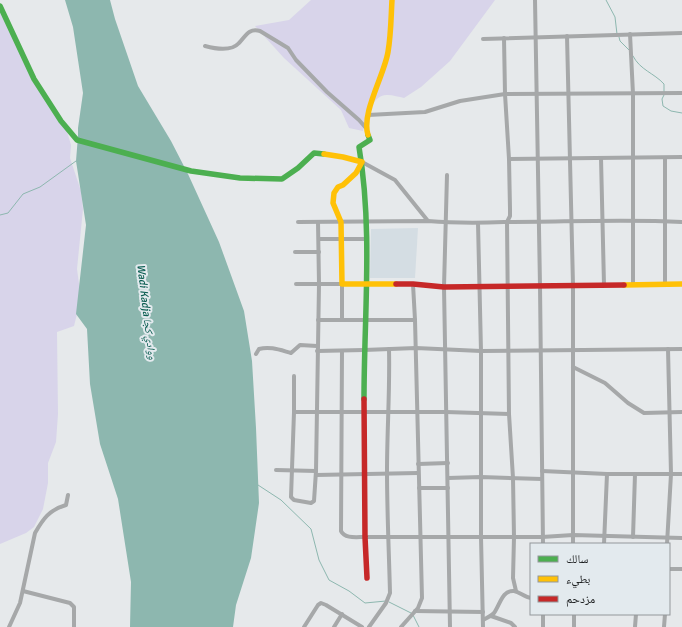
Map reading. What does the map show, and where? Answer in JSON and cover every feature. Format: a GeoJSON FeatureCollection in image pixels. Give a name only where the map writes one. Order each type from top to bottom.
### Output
{"type":"FeatureCollection","features":[{"type":"Feature","properties":{"kind":"main road"},"geometry":{"type":"LineString","coordinates":[[367,578],[364,474],[364,350],[367,284],[366,222],[362,162],[359,147],[370,140],[366,128],[368,115],[388,52],[392,0]]}},
{"type":"Feature","properties":{"kind":"main road"},"geometry":{"type":"LineString","coordinates":[[0,6],[34,79],[61,121],[77,140],[191,171],[240,178],[282,179],[298,168],[314,153],[343,157],[362,162]]}},
{"type":"Feature","properties":{"kind":"main road"},"geometry":{"type":"LineString","coordinates":[[362,162],[356,173],[343,185],[338,187],[334,193],[333,203],[341,222],[342,284],[413,284],[444,287],[682,284]]}},
{"type":"Feature","properties":{"kind":"street"},"geometry":{"type":"LineString","coordinates":[[535,0],[543,543]]}},
{"type":"Feature","properties":{"kind":"street"},"geometry":{"type":"LineString","coordinates":[[206,46],[225,49],[238,45],[246,33],[256,30],[260,31],[288,48],[296,60],[327,92],[366,128]]}},
{"type":"Feature","properties":{"kind":"street"},"geometry":{"type":"LineString","coordinates":[[483,39],[682,33]]}},
{"type":"Feature","properties":{"kind":"street"},"geometry":{"type":"LineString","coordinates":[[630,34],[633,94],[633,285]]}},
{"type":"Feature","properties":{"kind":"street"},"geometry":{"type":"LineString","coordinates":[[567,36],[573,285],[573,543]]}},
{"type":"Feature","properties":{"kind":"street"},"geometry":{"type":"LineString","coordinates":[[504,38],[510,209],[510,216],[507,222],[509,414],[513,478],[513,578],[516,591]]}},
{"type":"Feature","properties":{"kind":"street"},"geometry":{"type":"LineString","coordinates":[[368,115],[425,112],[460,101],[505,94],[682,93]]}},
{"type":"Feature","properties":{"kind":"street"},"geometry":{"type":"LineString","coordinates":[[509,159],[682,157]]}},
{"type":"Feature","properties":{"kind":"street"},"geometry":{"type":"LineString","coordinates":[[601,158],[601,221],[604,285]]}},
{"type":"Feature","properties":{"kind":"street"},"geometry":{"type":"LineString","coordinates":[[665,158],[665,284]]}},
{"type":"Feature","properties":{"kind":"street"},"geometry":{"type":"LineString","coordinates":[[362,162],[395,180],[428,220]]}},
{"type":"Feature","properties":{"kind":"street"},"geometry":{"type":"LineString","coordinates":[[447,175],[444,349],[448,463],[450,627]]}},
{"type":"Feature","properties":{"kind":"street"},"geometry":{"type":"LineString","coordinates":[[298,222],[428,220],[446,222],[682,222]]}},
{"type":"Feature","properties":{"kind":"street"},"geometry":{"type":"LineString","coordinates":[[294,376],[292,498],[311,503],[314,501],[316,473],[319,284],[318,222]]}},
{"type":"Feature","properties":{"kind":"street"},"geometry":{"type":"LineString","coordinates":[[478,222],[481,351],[480,537],[483,627]]}},
{"type":"Feature","properties":{"kind":"street"},"geometry":{"type":"LineString","coordinates":[[319,239],[366,239]]}},
{"type":"Feature","properties":{"kind":"street"},"geometry":{"type":"LineString","coordinates":[[295,252],[319,252]]}},
{"type":"Feature","properties":{"kind":"street"},"geometry":{"type":"LineString","coordinates":[[296,284],[342,284],[342,320]]}},
{"type":"Feature","properties":{"kind":"street"},"geometry":{"type":"LineString","coordinates":[[401,627],[421,603],[422,598],[413,284]]}},
{"type":"Feature","properties":{"kind":"street"},"geometry":{"type":"LineString","coordinates":[[318,320],[415,320]]}},
{"type":"Feature","properties":{"kind":"street"},"geometry":{"type":"LineString","coordinates":[[256,354],[259,349],[264,348],[274,348],[290,353],[300,345],[342,351],[416,348],[481,351],[682,349]]}},
{"type":"Feature","properties":{"kind":"street"},"geometry":{"type":"LineString","coordinates":[[369,627],[389,597],[387,412],[390,381],[389,349]]}},
{"type":"Feature","properties":{"kind":"street"},"geometry":{"type":"LineString","coordinates":[[667,543],[671,474],[668,349]]}},
{"type":"Feature","properties":{"kind":"street"},"geometry":{"type":"LineString","coordinates":[[342,351],[342,534],[347,537],[542,538],[573,535],[682,538]]}},
{"type":"Feature","properties":{"kind":"street"},"geometry":{"type":"LineString","coordinates":[[573,367],[605,383],[628,403],[644,413],[682,412]]}},
{"type":"Feature","properties":{"kind":"street"},"geometry":{"type":"LineString","coordinates":[[294,412],[480,412],[509,414]]}},
{"type":"Feature","properties":{"kind":"street"},"geometry":{"type":"LineString","coordinates":[[418,464],[448,463]]}},
{"type":"Feature","properties":{"kind":"street"},"geometry":{"type":"LineString","coordinates":[[276,470],[341,474],[418,473]]}},
{"type":"Feature","properties":{"kind":"street"},"geometry":{"type":"LineString","coordinates":[[542,471],[607,474],[682,474]]}},
{"type":"Feature","properties":{"kind":"street"},"geometry":{"type":"LineString","coordinates":[[604,543],[607,474]]}},
{"type":"Feature","properties":{"kind":"street"},"geometry":{"type":"LineString","coordinates":[[633,537],[635,474]]}},
{"type":"Feature","properties":{"kind":"street"},"geometry":{"type":"LineString","coordinates":[[448,478],[480,477],[542,479]]}},
{"type":"Feature","properties":{"kind":"street"},"geometry":{"type":"LineString","coordinates":[[419,488],[448,488]]}},
{"type":"Feature","properties":{"kind":"street"},"geometry":{"type":"LineString","coordinates":[[9,627],[20,603],[35,534],[48,514],[66,505],[68,494]]}},
{"type":"Feature","properties":{"kind":"street"},"geometry":{"type":"LineString","coordinates":[[670,569],[682,569]]}},
{"type":"Feature","properties":{"kind":"street"},"geometry":{"type":"LineString","coordinates":[[23,591],[70,603],[74,607],[74,627]]}},
{"type":"Feature","properties":{"kind":"street"},"geometry":{"type":"LineString","coordinates":[[483,620],[491,616],[505,594],[509,591],[516,591],[524,597],[530,598]]}},
{"type":"Feature","properties":{"kind":"street"},"geometry":{"type":"LineString","coordinates":[[304,627],[318,605],[321,603],[362,627]]}},
{"type":"Feature","properties":{"kind":"street"},"geometry":{"type":"LineString","coordinates":[[415,610],[483,612]]}},
{"type":"Feature","properties":{"kind":"street"},"geometry":{"type":"LineString","coordinates":[[334,627],[342,614]]}},
{"type":"Feature","properties":{"kind":"street"},"geometry":{"type":"LineString","coordinates":[[543,627],[544,615]]}},
{"type":"Feature","properties":{"kind":"street"},"geometry":{"type":"LineString","coordinates":[[574,615],[574,627]]}},
{"type":"Feature","properties":{"kind":"street"},"geometry":{"type":"LineString","coordinates":[[636,615],[636,627]]}},
{"type":"Feature","properties":{"kind":"street"},"geometry":{"type":"LineString","coordinates":[[664,615],[664,627]]}},
{"type":"Feature","properties":{"kind":"street"},"geometry":{"type":"LineString","coordinates":[[491,616],[511,623],[515,627]]}},
{"type":"Feature","properties":{"kind":"shaded area"},"geometry":{"type":"Polygon","coordinates":[[[311,0],[495,0],[450,61],[421,87],[404,98],[388,95],[378,98],[371,108],[363,131],[349,128],[341,110],[284,58],[255,26],[289,20],[311,0]]]}},
{"type":"Feature","properties":{"kind":"shaded area"},"geometry":{"type":"Polygon","coordinates":[[[0,7],[34,79],[66,128],[71,145],[70,158],[81,191],[83,209],[77,269],[81,298],[74,326],[57,332],[58,414],[56,442],[48,463],[48,483],[43,509],[34,527],[26,533],[0,544],[0,7]]]}},
{"type":"Feature","properties":{"kind":"shaded area"},"geometry":{"type":"Polygon","coordinates":[[[418,228],[415,278],[370,278],[371,229],[418,228]]]}},
{"type":"Feature","properties":{"kind":"water","name":"Wadi Kadja ووادي كجا"},"geometry":{"type":"Polygon","coordinates":[[[65,0],[110,0],[138,86],[171,141],[188,174],[219,242],[244,311],[252,361],[259,503],[251,558],[236,605],[233,627],[130,627],[131,582],[118,499],[100,444],[90,384],[87,329],[76,314],[86,225],[76,161],[78,128],[83,93],[73,27],[65,0]]]}},
{"type":"Feature","properties":{"kind":"waterway"},"geometry":{"type":"LineString","coordinates":[[606,0],[615,17],[617,34]]}},
{"type":"Feature","properties":{"kind":"waterway"},"geometry":{"type":"LineString","coordinates":[[619,37],[620,41],[629,50]]}},
{"type":"Feature","properties":{"kind":"waterway"},"geometry":{"type":"LineString","coordinates":[[633,56],[639,65],[664,84],[664,92]]}},
{"type":"Feature","properties":{"kind":"waterway"},"geometry":{"type":"LineString","coordinates":[[664,95],[662,99],[663,106],[671,111],[682,113]]}},
{"type":"Feature","properties":{"kind":"waterway"},"geometry":{"type":"LineString","coordinates":[[0,215],[8,213],[23,194],[40,187],[76,161]]}},
{"type":"Feature","properties":{"kind":"waterway"},"geometry":{"type":"LineString","coordinates":[[258,485],[281,500],[311,529],[319,560],[329,580],[349,591],[365,603],[386,601]]}},
{"type":"Feature","properties":{"kind":"waterway"},"geometry":{"type":"LineString","coordinates":[[389,602],[411,613]]}},
{"type":"Feature","properties":{"kind":"waterway"},"geometry":{"type":"LineString","coordinates":[[413,615],[419,627]]}},
{"type":"Feature","properties":{"kind":"traffic: fast"},"geometry":{"type":"LineString","coordinates":[[0,6],[34,79],[61,121],[77,140],[191,171],[240,178],[282,179],[298,168],[314,153],[324,154]]}},
{"type":"Feature","properties":{"kind":"traffic: fast"},"geometry":{"type":"LineString","coordinates":[[364,399],[367,241],[366,210],[359,147],[370,140],[368,135]]}},
{"type":"Feature","properties":{"kind":"traffic: slow"},"geometry":{"type":"LineString","coordinates":[[368,135],[367,126],[370,105],[386,62],[388,52],[392,0]]}},
{"type":"Feature","properties":{"kind":"traffic: slow"},"geometry":{"type":"LineString","coordinates":[[324,154],[362,162],[356,173],[343,185],[338,187],[334,193],[333,203],[341,222],[342,284],[396,284]]}},
{"type":"Feature","properties":{"kind":"traffic: slow"},"geometry":{"type":"LineString","coordinates":[[624,285],[682,284]]}},
{"type":"Feature","properties":{"kind":"traffic: jam"},"geometry":{"type":"LineString","coordinates":[[396,284],[444,287],[624,285]]}},
{"type":"Feature","properties":{"kind":"traffic: jam"},"geometry":{"type":"LineString","coordinates":[[364,399],[365,537],[367,578]]}}]}
